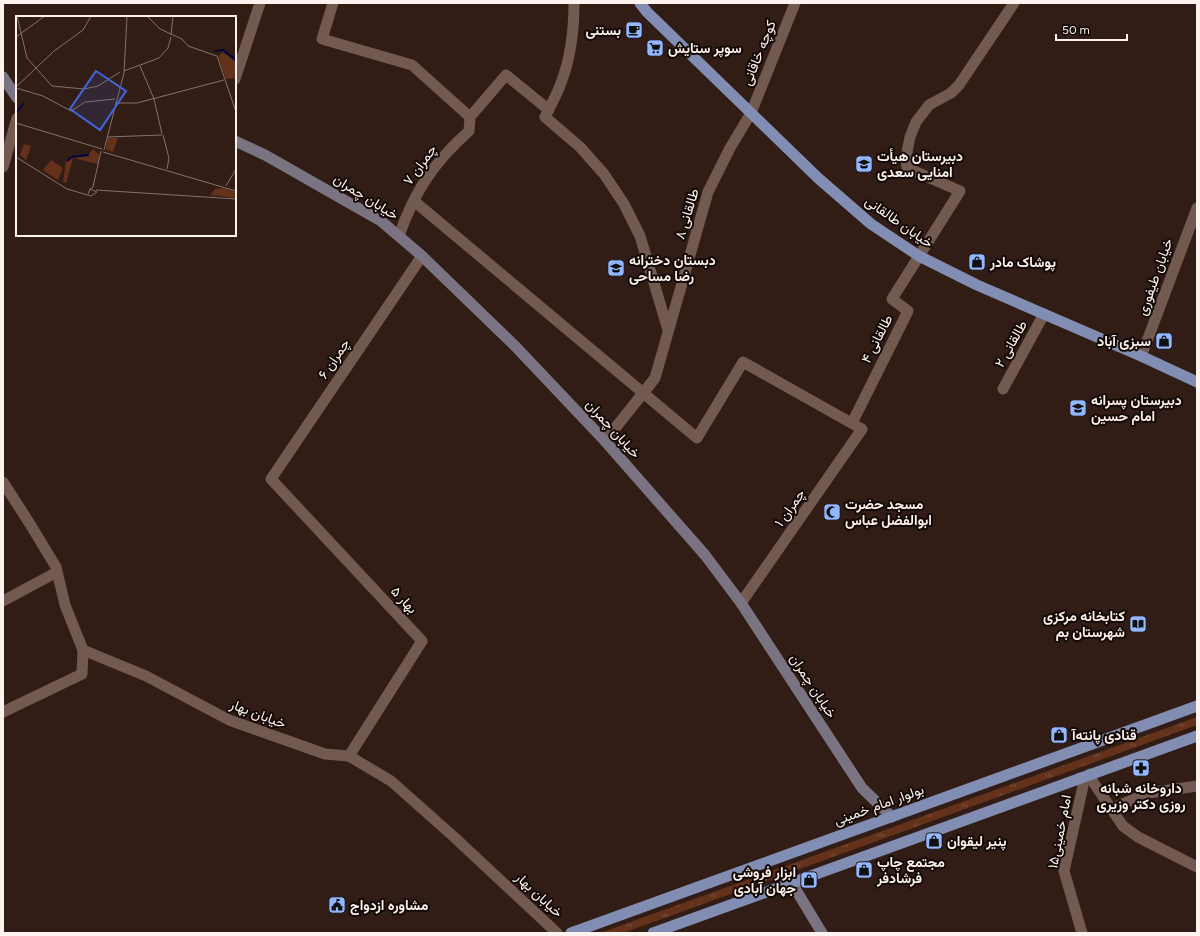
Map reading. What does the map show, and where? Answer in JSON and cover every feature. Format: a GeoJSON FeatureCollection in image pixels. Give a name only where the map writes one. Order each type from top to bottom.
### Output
{"type":"FeatureCollection","features":[{"type":"Feature","properties":{"kind":"main road","name":"خیابان طالقانی"},"geometry":{"type":"LineString","coordinates":[[640,3],[647,12],[818,178],[871,224],[919,256],[977,285],[1197,382]]}},
{"type":"Feature","properties":{"kind":"main road"},"geometry":{"type":"LineString","coordinates":[[3,77],[16,96]]}},
{"type":"Feature","properties":{"kind":"main road","name":"خیابان چمران"},"geometry":{"type":"LineString","coordinates":[[236,141],[265,155],[381,221],[422,256],[516,346],[605,441],[705,555],[741,603],[862,788],[892,817]]}},
{"type":"Feature","properties":{"kind":"main road","name":"بولوار امام خمینی"},"geometry":{"type":"LineString","coordinates":[[571,933],[1197,706]]}},
{"type":"Feature","properties":{"kind":"main road"},"geometry":{"type":"LineString","coordinates":[[653,933],[1197,736]]}},
{"type":"Feature","properties":{"kind":"main road"},"geometry":{"type":"LineString","coordinates":[[793,882],[796,890],[822,933]]}},
{"type":"Feature","properties":{"kind":"street"},"geometry":{"type":"LineString","coordinates":[[236,76],[260,3]]}},
{"type":"Feature","properties":{"kind":"street"},"geometry":{"type":"LineString","coordinates":[[333,3],[322,39],[412,65],[470,117],[506,75],[547,113],[604,174],[624,204],[640,236],[669,331]]}},
{"type":"Feature","properties":{"kind":"street"},"geometry":{"type":"LineString","coordinates":[[547,113],[561,84],[570,55],[574,24],[574,3]]}},
{"type":"Feature","properties":{"kind":"street","name":"کوچه خاقانی"},"geometry":{"type":"LineString","coordinates":[[751,113],[795,3]]}},
{"type":"Feature","properties":{"kind":"street"},"geometry":{"type":"LineString","coordinates":[[919,256],[960,191],[907,168],[906,158],[910,137],[916,122],[929,105],[951,93],[959,85],[1014,3]]}},
{"type":"Feature","properties":{"kind":"street","name":"طالقانی ۸"},"geometry":{"type":"LineString","coordinates":[[605,441],[655,378],[708,192],[730,148],[751,113]]}},
{"type":"Feature","properties":{"kind":"street","name":"چمران ۷"},"geometry":{"type":"LineString","coordinates":[[399,236],[418,192],[433,168],[469,131],[470,117]]}},
{"type":"Feature","properties":{"kind":"street"},"geometry":{"type":"LineString","coordinates":[[3,167],[16,122]]}},
{"type":"Feature","properties":{"kind":"street"},"geometry":{"type":"LineString","coordinates":[[414,201],[697,438],[743,362],[852,423]]}},
{"type":"Feature","properties":{"kind":"street","name":"خیابان طیفوری"},"geometry":{"type":"LineString","coordinates":[[1141,356],[1148,341],[1197,208]]}},
{"type":"Feature","properties":{"kind":"street","name":"چمران ۶"},"geometry":{"type":"LineString","coordinates":[[271,479],[422,256]]}},
{"type":"Feature","properties":{"kind":"street","name":"طالقانی ۴"},"geometry":{"type":"LineString","coordinates":[[852,423],[908,311],[892,299],[919,256]]}},
{"type":"Feature","properties":{"kind":"street","name":"طالقانی ۲"},"geometry":{"type":"LineString","coordinates":[[1003,388],[1044,314]]}},
{"type":"Feature","properties":{"kind":"street","name":"چمران ۱"},"geometry":{"type":"LineString","coordinates":[[741,603],[862,429],[852,423]]}},
{"type":"Feature","properties":{"kind":"street","name":"بهار ۵"},"geometry":{"type":"LineString","coordinates":[[271,479],[422,641],[349,756]]}},
{"type":"Feature","properties":{"kind":"street"},"geometry":{"type":"LineString","coordinates":[[3,482],[56,567],[65,605],[83,650],[82,674],[3,712]]}},
{"type":"Feature","properties":{"kind":"street"},"geometry":{"type":"LineString","coordinates":[[3,601],[57,572]]}},
{"type":"Feature","properties":{"kind":"street","name":"خیابان بهار"},"geometry":{"type":"LineString","coordinates":[[83,650],[146,676],[228,720],[325,754],[349,756],[391,782],[453,836],[558,933]]}},
{"type":"Feature","properties":{"kind":"street"},"geometry":{"type":"LineString","coordinates":[[1085,776],[1093,782],[1122,826],[1138,837],[1197,867]]}},
{"type":"Feature","properties":{"kind":"street","name":"امام خمینی۱۵ ‍"},"geometry":{"type":"LineString","coordinates":[[1082,933],[1064,871],[1085,776]]}},
{"type":"Feature","properties":{"kind":"street"},"geometry":{"type":"LineString","coordinates":[[1111,808],[1148,793],[1197,786]]}},
{"type":"Feature","properties":{"kind":"green space"},"geometry":{"type":"Polygon","coordinates":[[[1197,717],[1197,725],[623,933],[600,933],[1197,717]]]}},
{"type":"Feature","properties":{"kind":"place","name":"بستنی"},"geometry":{"type":"Point","coordinates":[634,30]}},
{"type":"Feature","properties":{"kind":"place","name":"سوپر ستایش"},"geometry":{"type":"Point","coordinates":[655,48]}},
{"type":"Feature","properties":{"kind":"place","name":"دبیرستان هیأت امنایی سعدی"},"geometry":{"type":"Point","coordinates":[864,164]}},
{"type":"Feature","properties":{"kind":"place","name":"پوشاک مادر"},"geometry":{"type":"Point","coordinates":[977,262]}},
{"type":"Feature","properties":{"kind":"place","name":"دبستان دخترانه رضا مساحی"},"geometry":{"type":"Point","coordinates":[616,268]}},
{"type":"Feature","properties":{"kind":"place","name":"سبزی آباد"},"geometry":{"type":"Point","coordinates":[1164,341]}},
{"type":"Feature","properties":{"kind":"place","name":"دبیرستان پسرانه امام حسین"},"geometry":{"type":"Point","coordinates":[1078,408]}},
{"type":"Feature","properties":{"kind":"place","name":"مسجد حضرت ابوالفضل عباس"},"geometry":{"type":"Point","coordinates":[832,512]}},
{"type":"Feature","properties":{"kind":"place","name":"کتابخانه مرکزی شهرستان بم"},"geometry":{"type":"Point","coordinates":[1138,624]}},
{"type":"Feature","properties":{"kind":"place","name":"قنادی پانته‌آ"},"geometry":{"type":"Point","coordinates":[1059,735]}},
{"type":"Feature","properties":{"kind":"place","name":"داروخانه شبانه روزی دکتر وزیری"},"geometry":{"type":"Point","coordinates":[1141,768]}},
{"type":"Feature","properties":{"kind":"place","name":"پنیر لیقوان"},"geometry":{"type":"Point","coordinates":[934,841]}},
{"type":"Feature","properties":{"kind":"place","name":"مجتمع چاپ فرشادفر"},"geometry":{"type":"Point","coordinates":[864,870]}},
{"type":"Feature","properties":{"kind":"place","name":"ابزار فروشی جهان آبادی"},"geometry":{"type":"Point","coordinates":[809,880]}},
{"type":"Feature","properties":{"kind":"place","name":"مشاوره ازدواج"},"geometry":{"type":"Point","coordinates":[337,905]}}]}
